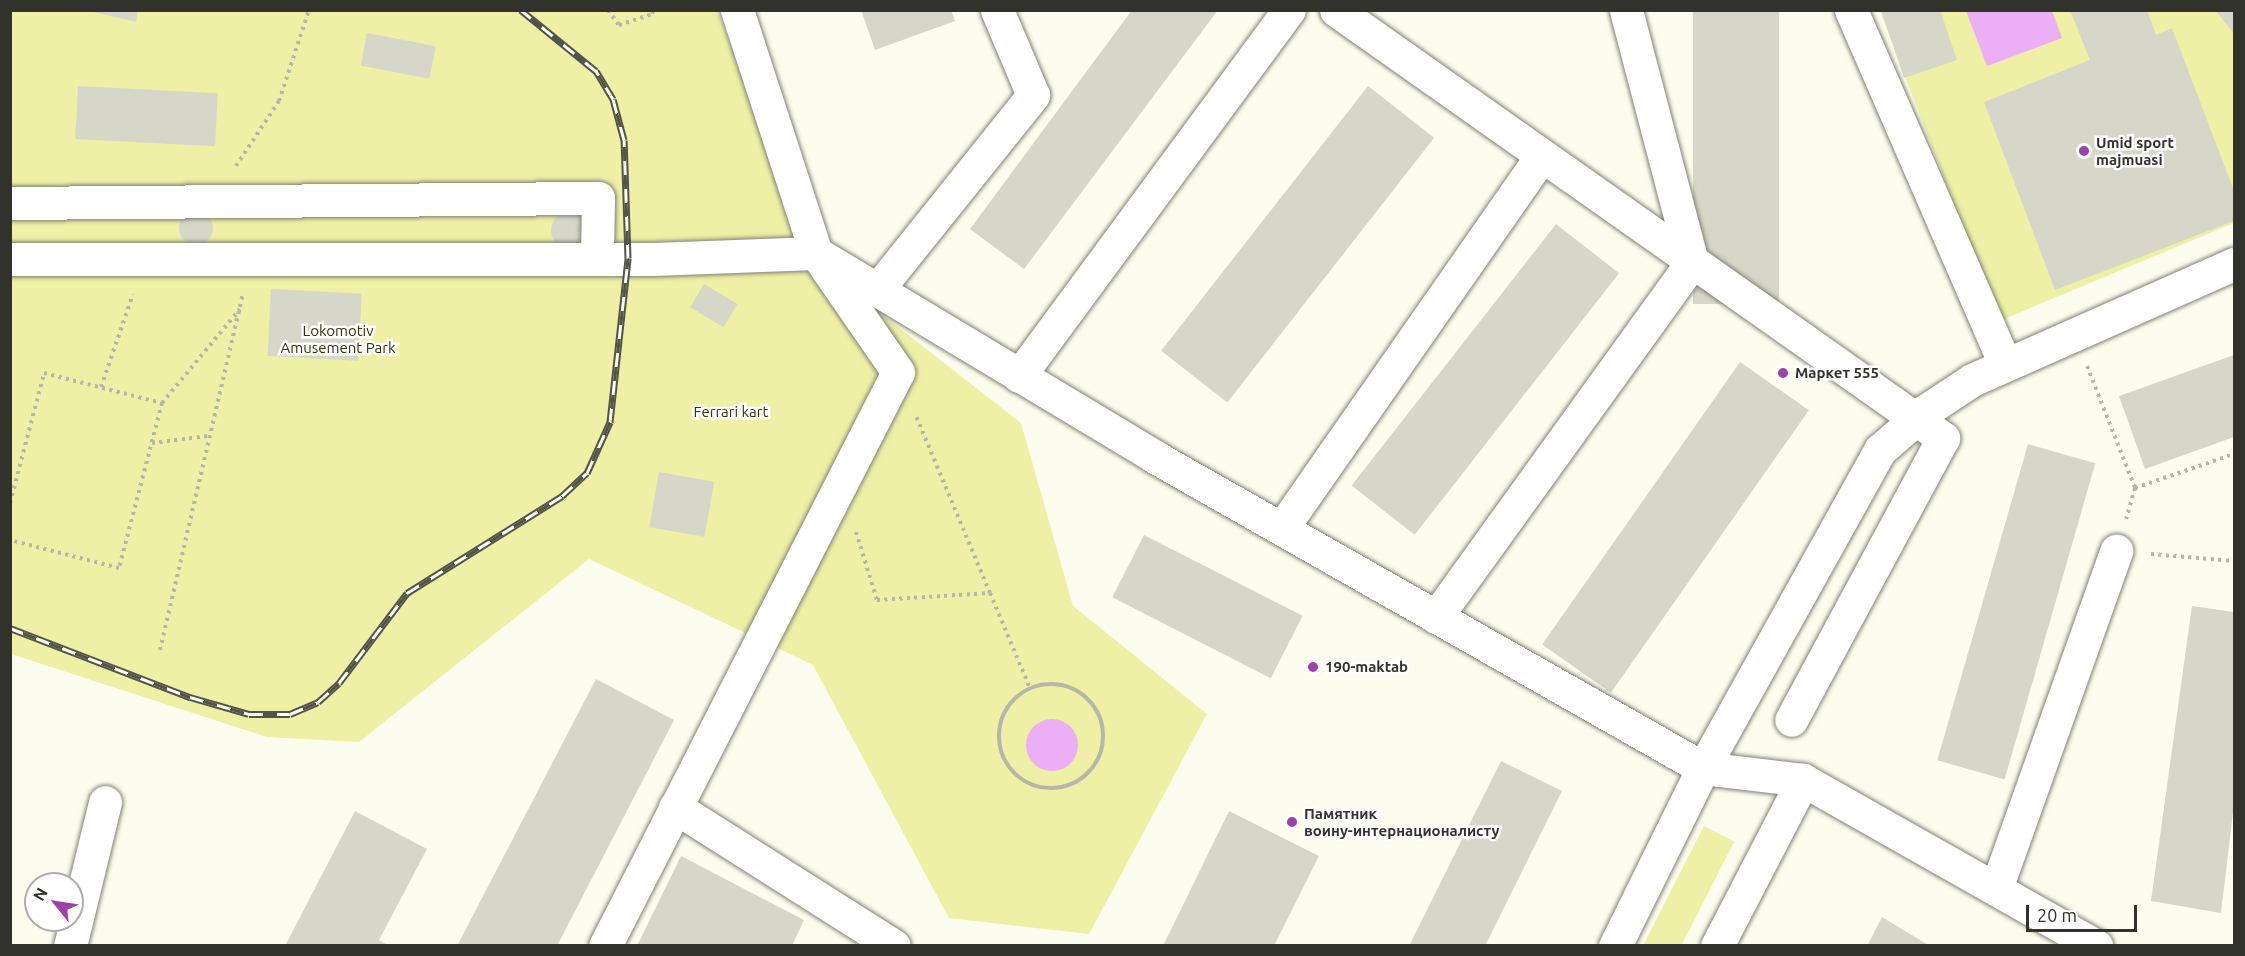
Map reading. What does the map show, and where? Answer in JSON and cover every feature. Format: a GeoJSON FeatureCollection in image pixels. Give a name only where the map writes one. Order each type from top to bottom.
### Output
{"type":"FeatureCollection","features":[{"type":"Feature","properties":{"kind":"street"},"geometry":{"type":"LineString","coordinates":[[605,945],[898,372],[816,254],[737,10]]}},
{"type":"Feature","properties":{"kind":"street"},"geometry":{"type":"LineString","coordinates":[[877,290],[1033,95],[997,10]]}},
{"type":"Feature","properties":{"kind":"street"},"geometry":{"type":"LineString","coordinates":[[1020,376],[1289,10]]}},
{"type":"Feature","properties":{"kind":"street"},"geometry":{"type":"LineString","coordinates":[[1336,10],[1540,158],[1943,438],[1791,720]]}},
{"type":"Feature","properties":{"kind":"street"},"geometry":{"type":"LineString","coordinates":[[1626,10],[1692,262]]}},
{"type":"Feature","properties":{"kind":"street"},"geometry":{"type":"LineString","coordinates":[[1851,10],[2005,365]]}},
{"type":"Feature","properties":{"kind":"street"},"geometry":{"type":"LineString","coordinates":[[1282,528],[1540,158]]}},
{"type":"Feature","properties":{"kind":"street"},"geometry":{"type":"LineString","coordinates":[[10,203],[598,198],[597,258]]}},
{"type":"Feature","properties":{"kind":"street"},"geometry":{"type":"LineString","coordinates":[[10,260],[653,259],[816,254],[1282,528],[1703,768],[1803,780],[1997,886],[2096,945]]}},
{"type":"Feature","properties":{"kind":"street"},"geometry":{"type":"LineString","coordinates":[[1436,617],[1692,262]]}},
{"type":"Feature","properties":{"kind":"street"},"geometry":{"type":"LineString","coordinates":[[1615,945],[1703,768],[1880,450],[1914,420],[1972,381],[2235,264]]}},
{"type":"Feature","properties":{"kind":"street"},"geometry":{"type":"LineString","coordinates":[[1997,886],[2028,811],[2116,551]]}},
{"type":"Feature","properties":{"kind":"street"},"geometry":{"type":"LineString","coordinates":[[1717,945],[1803,780]]}},
{"type":"Feature","properties":{"kind":"street"},"geometry":{"type":"LineString","coordinates":[[70,945],[105,802]]}},
{"type":"Feature","properties":{"kind":"street"},"geometry":{"type":"LineString","coordinates":[[675,807],[894,945]]}},
{"type":"Feature","properties":{"kind":"path"},"geometry":{"type":"LineString","coordinates":[[213,201],[279,101],[309,10]]}},
{"type":"Feature","properties":{"kind":"path"},"geometry":{"type":"LineString","coordinates":[[608,10],[619,25],[653,14],[652,10]]}},
{"type":"Feature","properties":{"kind":"path"},"geometry":{"type":"LineString","coordinates":[[101,387],[145,259]]}},
{"type":"Feature","properties":{"kind":"path"},"geometry":{"type":"LineString","coordinates":[[160,650],[208,436],[240,308],[249,259]]}},
{"type":"Feature","properties":{"kind":"path"},"geometry":{"type":"LineString","coordinates":[[10,540],[118,568],[162,404],[240,308]]}},
{"type":"Feature","properties":{"kind":"path"},"geometry":{"type":"LineString","coordinates":[[2074,335],[2135,488],[2127,518]]}},
{"type":"Feature","properties":{"kind":"path"},"geometry":{"type":"LineString","coordinates":[[898,372],[1030,688]]}},
{"type":"Feature","properties":{"kind":"path"},"geometry":{"type":"LineString","coordinates":[[10,502],[44,373],[162,404]]}},
{"type":"Feature","properties":{"kind":"path"},"geometry":{"type":"LineString","coordinates":[[152,442],[208,436]]}},
{"type":"Feature","properties":{"kind":"path"},"geometry":{"type":"LineString","coordinates":[[2135,488],[2235,454]]}},
{"type":"Feature","properties":{"kind":"path"},"geometry":{"type":"LineString","coordinates":[[10,471],[18,473]]}},
{"type":"Feature","properties":{"kind":"path"},"geometry":{"type":"LineString","coordinates":[[840,483],[877,600],[990,593]]}},
{"type":"Feature","properties":{"kind":"path"},"geometry":{"type":"LineString","coordinates":[[2116,551],[2235,561]]}},
{"type":"Feature","properties":{"kind":"path"},"geometry":{"type":"LineString","coordinates":[[1052,684],[1075,689],[1092,703],[1102,724],[1102,747],[1095,764],[1066,786],[1030,784],[1014,773],[1003,756],[999,736],[1003,717],[1013,700],[1030,688],[1052,684]]}},
{"type":"Feature","properties":{"kind":"green space","name":"Lokomotiv Amusement Park"},"geometry":{"type":"Polygon","coordinates":[[[11,11],[717,11],[816,254],[851,290],[1021,423],[1073,606],[1207,714],[1089,934],[949,918],[813,665],[589,559],[359,742],[267,737],[11,654],[11,11]]]}},
{"type":"Feature","properties":{"kind":"green space","name":"Umid sport majmuasi"},"geometry":{"type":"Polygon","coordinates":[[[1880,11],[2234,11],[2234,223],[1999,321],[1880,11]]]}},
{"type":"Feature","properties":{"kind":"green space"},"geometry":{"type":"Polygon","coordinates":[[[1704,826],[1734,841],[1681,946],[1644,945],[1704,826]]]}},
{"type":"Feature","properties":{"kind":"shaded area"},"geometry":{"type":"Polygon","coordinates":[[[1966,11],[2052,11],[2062,38],[1987,66],[1966,11]]]}},
{"type":"Feature","properties":{"kind":"shaded area"},"geometry":{"type":"Polygon","coordinates":[[[1052,719],[1062,721],[1070,727],[1076,735],[1078,745],[1076,755],[1070,763],[1062,769],[1052,771],[1042,769],[1034,763],[1028,755],[1026,745],[1028,735],[1034,727],[1042,721],[1052,719]]]}},
{"type":"Feature","properties":{"kind":"building"},"geometry":{"type":"Polygon","coordinates":[[[85,10],[138,10],[136,22],[85,10]]]}},
{"type":"Feature","properties":{"kind":"building"},"geometry":{"type":"Polygon","coordinates":[[[861,10],[951,10],[955,21],[875,50],[861,10]]]}},
{"type":"Feature","properties":{"kind":"building"},"geometry":{"type":"Polygon","coordinates":[[[1132,10],[1218,10],[1024,269],[970,229],[1132,10]]]}},
{"type":"Feature","properties":{"kind":"building"},"geometry":{"type":"Polygon","coordinates":[[[1693,10],[1779,10],[1779,304],[1693,304],[1693,10]]]}},
{"type":"Feature","properties":{"kind":"building"},"geometry":{"type":"Polygon","coordinates":[[[1881,10],[1940,10],[1957,60],[1904,78],[1881,10]]]}},
{"type":"Feature","properties":{"kind":"building"},"geometry":{"type":"Polygon","coordinates":[[[2070,10],[2147,10],[2156,35],[2172,28],[2234,191],[2234,221],[2055,290],[1984,102],[2090,60],[2070,10]]]}},
{"type":"Feature","properties":{"kind":"building"},"geometry":{"type":"Polygon","coordinates":[[[2215,10],[2234,10],[2234,34],[2215,10]]]}},
{"type":"Feature","properties":{"kind":"building"},"geometry":{"type":"Polygon","coordinates":[[[367,33],[436,46],[429,79],[361,65],[367,33]]]}},
{"type":"Feature","properties":{"kind":"building"},"geometry":{"type":"Polygon","coordinates":[[[78,86],[218,93],[215,146],[75,139],[78,86]]]}},
{"type":"Feature","properties":{"kind":"building"},"geometry":{"type":"Polygon","coordinates":[[[1368,86],[1434,138],[1227,402],[1161,351],[1368,86]]]}},
{"type":"Feature","properties":{"kind":"building"},"geometry":{"type":"Polygon","coordinates":[[[196,211],[208,216],[213,228],[208,240],[196,245],[184,240],[179,228],[184,216],[196,211]]]}},
{"type":"Feature","properties":{"kind":"building"},"geometry":{"type":"Polygon","coordinates":[[[569,212],[581,218],[587,230],[581,242],[569,248],[557,242],[551,230],[557,218],[569,212]]]}},
{"type":"Feature","properties":{"kind":"building"},"geometry":{"type":"Polygon","coordinates":[[[1556,224],[1619,273],[1415,535],[1352,486],[1556,224]]]}},
{"type":"Feature","properties":{"kind":"building"},"geometry":{"type":"Polygon","coordinates":[[[704,284],[737,304],[724,327],[690,307],[704,284]]]}},
{"type":"Feature","properties":{"kind":"building"},"geometry":{"type":"Polygon","coordinates":[[[271,289],[362,294],[358,361],[267,356],[271,289]]]}},
{"type":"Feature","properties":{"kind":"building"},"geometry":{"type":"Polygon","coordinates":[[[2234,355],[2234,437],[2145,469],[2119,396],[2234,355]]]}},
{"type":"Feature","properties":{"kind":"building"},"geometry":{"type":"Polygon","coordinates":[[[1740,362],[1809,410],[1611,693],[1542,645],[1740,362]]]}},
{"type":"Feature","properties":{"kind":"building"},"geometry":{"type":"Polygon","coordinates":[[[2028,444],[2095,463],[2005,780],[1937,760],[2028,444]]]}},
{"type":"Feature","properties":{"kind":"building"},"geometry":{"type":"Polygon","coordinates":[[[659,472],[714,482],[704,537],[649,527],[659,472]]]}},
{"type":"Feature","properties":{"kind":"building"},"geometry":{"type":"Polygon","coordinates":[[[1144,535],[1303,616],[1271,678],[1112,597],[1144,535]]]}},
{"type":"Feature","properties":{"kind":"building"},"geometry":{"type":"Polygon","coordinates":[[[2192,606],[2234,612],[2234,804],[2221,913],[2151,901],[2192,606]]]}},
{"type":"Feature","properties":{"kind":"building"},"geometry":{"type":"Polygon","coordinates":[[[596,679],[674,720],[557,946],[457,946],[596,679]]]}},
{"type":"Feature","properties":{"kind":"building"},"geometry":{"type":"Polygon","coordinates":[[[1501,761],[1562,791],[1485,946],[1409,946],[1501,761]]]}},
{"type":"Feature","properties":{"kind":"building"},"geometry":{"type":"Polygon","coordinates":[[[355,811],[427,849],[379,940],[389,946],[285,946],[355,811]]]}},
{"type":"Feature","properties":{"kind":"building"},"geometry":{"type":"Polygon","coordinates":[[[1229,811],[1319,856],[1274,946],[1163,946],[1229,811]]]}},
{"type":"Feature","properties":{"kind":"building"},"geometry":{"type":"Polygon","coordinates":[[[681,856],[804,920],[792,946],[637,946],[681,856]]]}},
{"type":"Feature","properties":{"kind":"building"},"geometry":{"type":"Polygon","coordinates":[[[1882,917],[1930,946],[1867,946],[1882,917]]]}},
{"type":"Feature","properties":{"kind":"railway"},"geometry":{"type":"LineString","coordinates":[[10,628],[190,697],[249,714],[290,714],[318,702],[339,683],[407,593],[562,496],[587,473],[610,422],[628,258],[624,140],[613,99],[596,71],[521,10]]}},
{"type":"Feature","properties":{"kind":"place","name":"Umid sport majmuasi"},"geometry":{"type":"Point","coordinates":[2084,151]}},
{"type":"Feature","properties":{"kind":"place","name":"Маркет 555"},"geometry":{"type":"Point","coordinates":[1783,373]}},
{"type":"Feature","properties":{"kind":"place","name":"190-maktab"},"geometry":{"type":"Point","coordinates":[1313,667]}},
{"type":"Feature","properties":{"kind":"place","name":"Памятник воину-интернационалисту"},"geometry":{"type":"Point","coordinates":[1292,822]}},
{"type":"Feature","properties":{"kind":"park label","name":"Ferrari kart"},"geometry":{"type":"Point","coordinates":[731,412]}}]}
